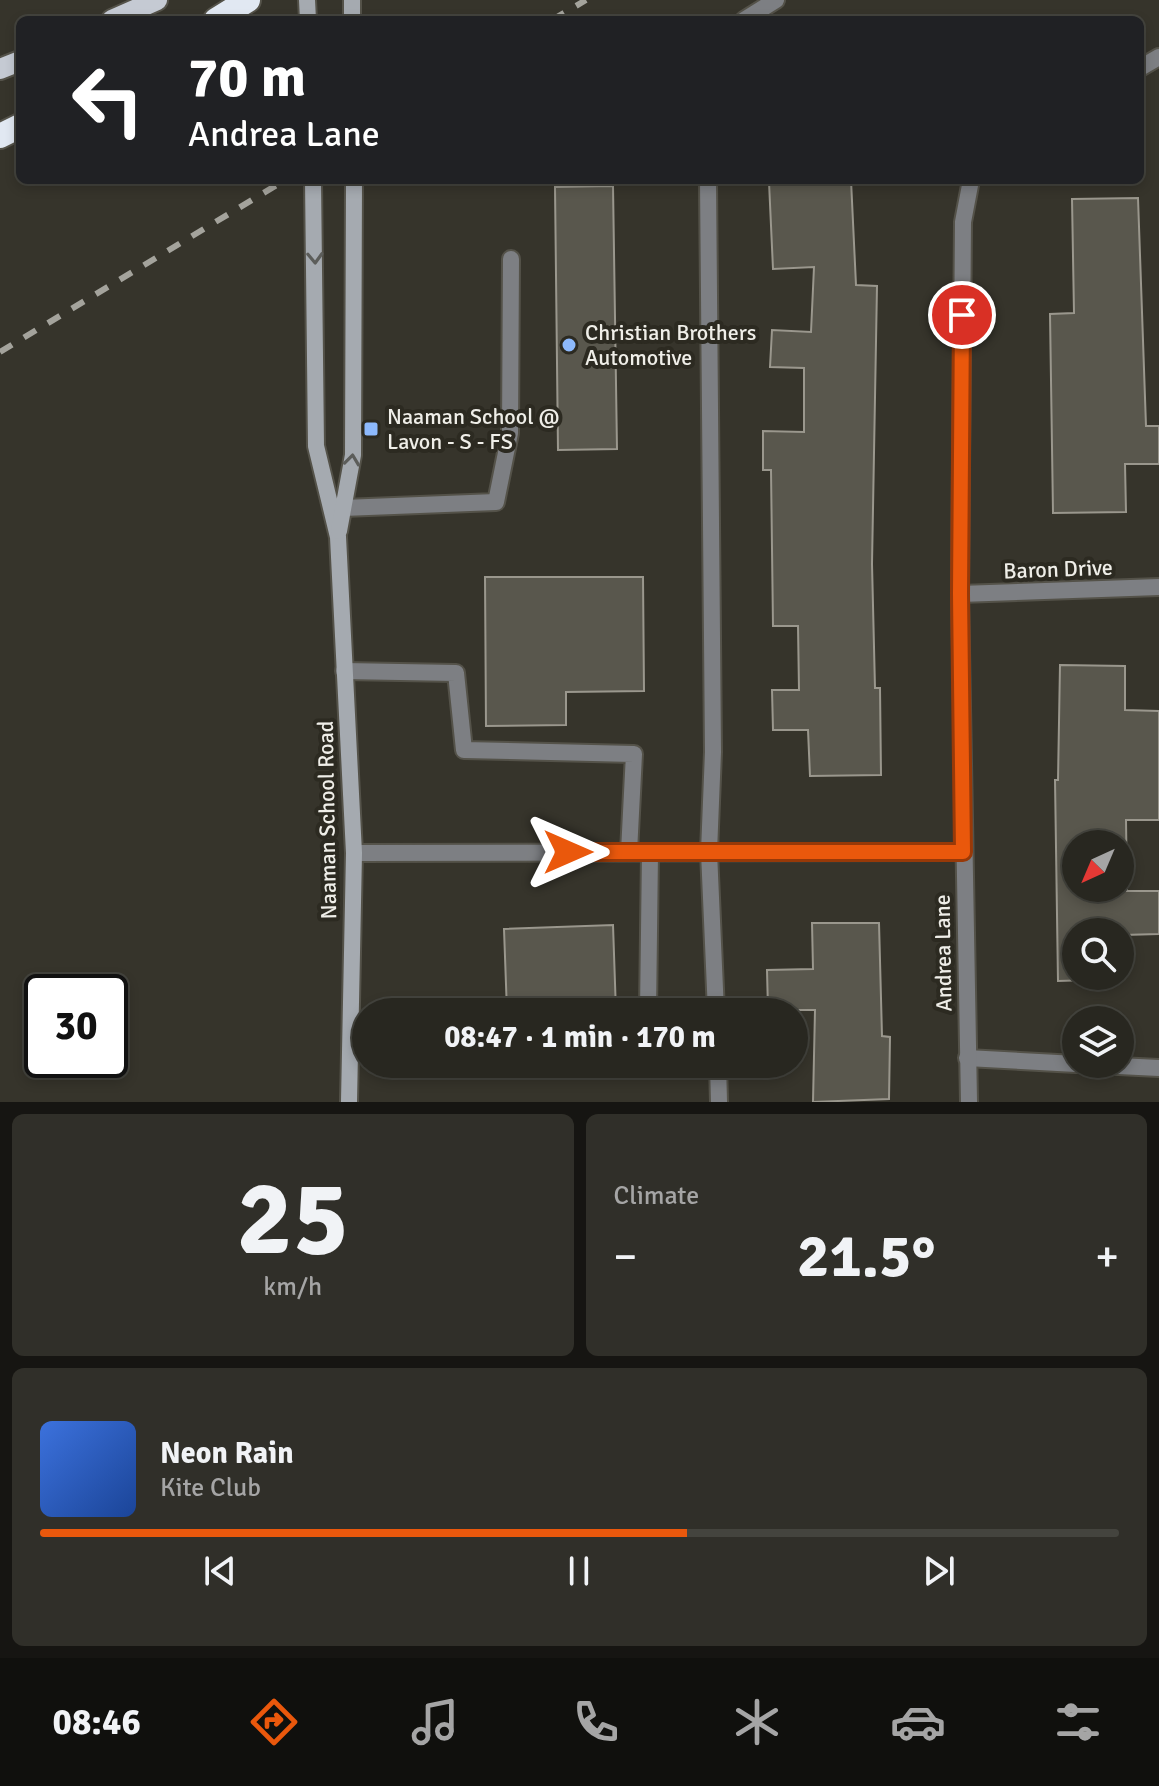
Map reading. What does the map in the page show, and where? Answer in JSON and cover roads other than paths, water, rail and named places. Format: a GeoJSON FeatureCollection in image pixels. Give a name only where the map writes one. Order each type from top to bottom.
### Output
{"type":"FeatureCollection","features":[{"type":"Feature","properties":{"kind":"highway"},"geometry":{"type":"LineString","coordinates":[[222,16],[248,0]]}},
{"type":"Feature","properties":{"kind":"main road"},"geometry":{"type":"LineString","coordinates":[[121,16],[157,0]]}},
{"type":"Feature","properties":{"kind":"main road","name":"Naaman School Road"},"geometry":{"type":"LineString","coordinates":[[313,184],[316,446],[338,537],[354,853],[357,998]]}},
{"type":"Feature","properties":{"kind":"main road","name":"Naaman School Road"},"geometry":{"type":"LineString","coordinates":[[338,537],[353,455],[354,184]]}},
{"type":"Feature","properties":{"kind":"main road","name":"Naaman School Road"},"geometry":{"type":"LineString","coordinates":[[349,1102],[353,1078]]}},
{"type":"Feature","properties":{"kind":"street"},"geometry":{"type":"LineString","coordinates":[[750,16],[776,0]]}},
{"type":"Feature","properties":{"kind":"street"},"geometry":{"type":"LineString","coordinates":[[708,184],[713,752],[709,852],[715,998]]}},
{"type":"Feature","properties":{"kind":"street","name":"Andrea Lane"},"geometry":{"type":"LineString","coordinates":[[969,1102],[960,594],[963,222],[970,184]]}},
{"type":"Feature","properties":{"kind":"street"},"geometry":{"type":"LineString","coordinates":[[343,508],[496,502],[510,433],[511,259]]}},
{"type":"Feature","properties":{"kind":"street","name":"Baron Drive"},"geometry":{"type":"LineString","coordinates":[[960,594],[1159,587]]}},
{"type":"Feature","properties":{"kind":"street"},"geometry":{"type":"LineString","coordinates":[[344,671],[456,673],[464,750],[634,754],[629,852]]}},
{"type":"Feature","properties":{"kind":"street"},"geometry":{"type":"LineString","coordinates":[[648,998],[650,852]]}},
{"type":"Feature","properties":{"kind":"street"},"geometry":{"type":"LineString","coordinates":[[354,853],[963,852]]}},
{"type":"Feature","properties":{"kind":"street"},"geometry":{"type":"LineString","coordinates":[[967,1058],[1062,1063]]}},
{"type":"Feature","properties":{"kind":"street"},"geometry":{"type":"LineString","coordinates":[[1134,1067],[1159,1068]]}},
{"type":"Feature","properties":{"kind":"street"},"geometry":{"type":"LineString","coordinates":[[718,1078],[719,1102]]}},
{"type":"Feature","properties":{"kind":"railway"},"geometry":{"type":"LineString","coordinates":[[559,16],[586,0]]}},
{"type":"Feature","properties":{"kind":"railway"},"geometry":{"type":"LineString","coordinates":[[0,352],[278,184]]}},
{"type":"Feature","properties":{"kind":"place","name":"Christian Brothers Automotive"},"geometry":{"type":"Point","coordinates":[569,345]}},
{"type":"Feature","properties":{"kind":"place","name":"Naaman School @ Lavon - S - FS"},"geometry":{"type":"Point","coordinates":[371,429]}}]}
